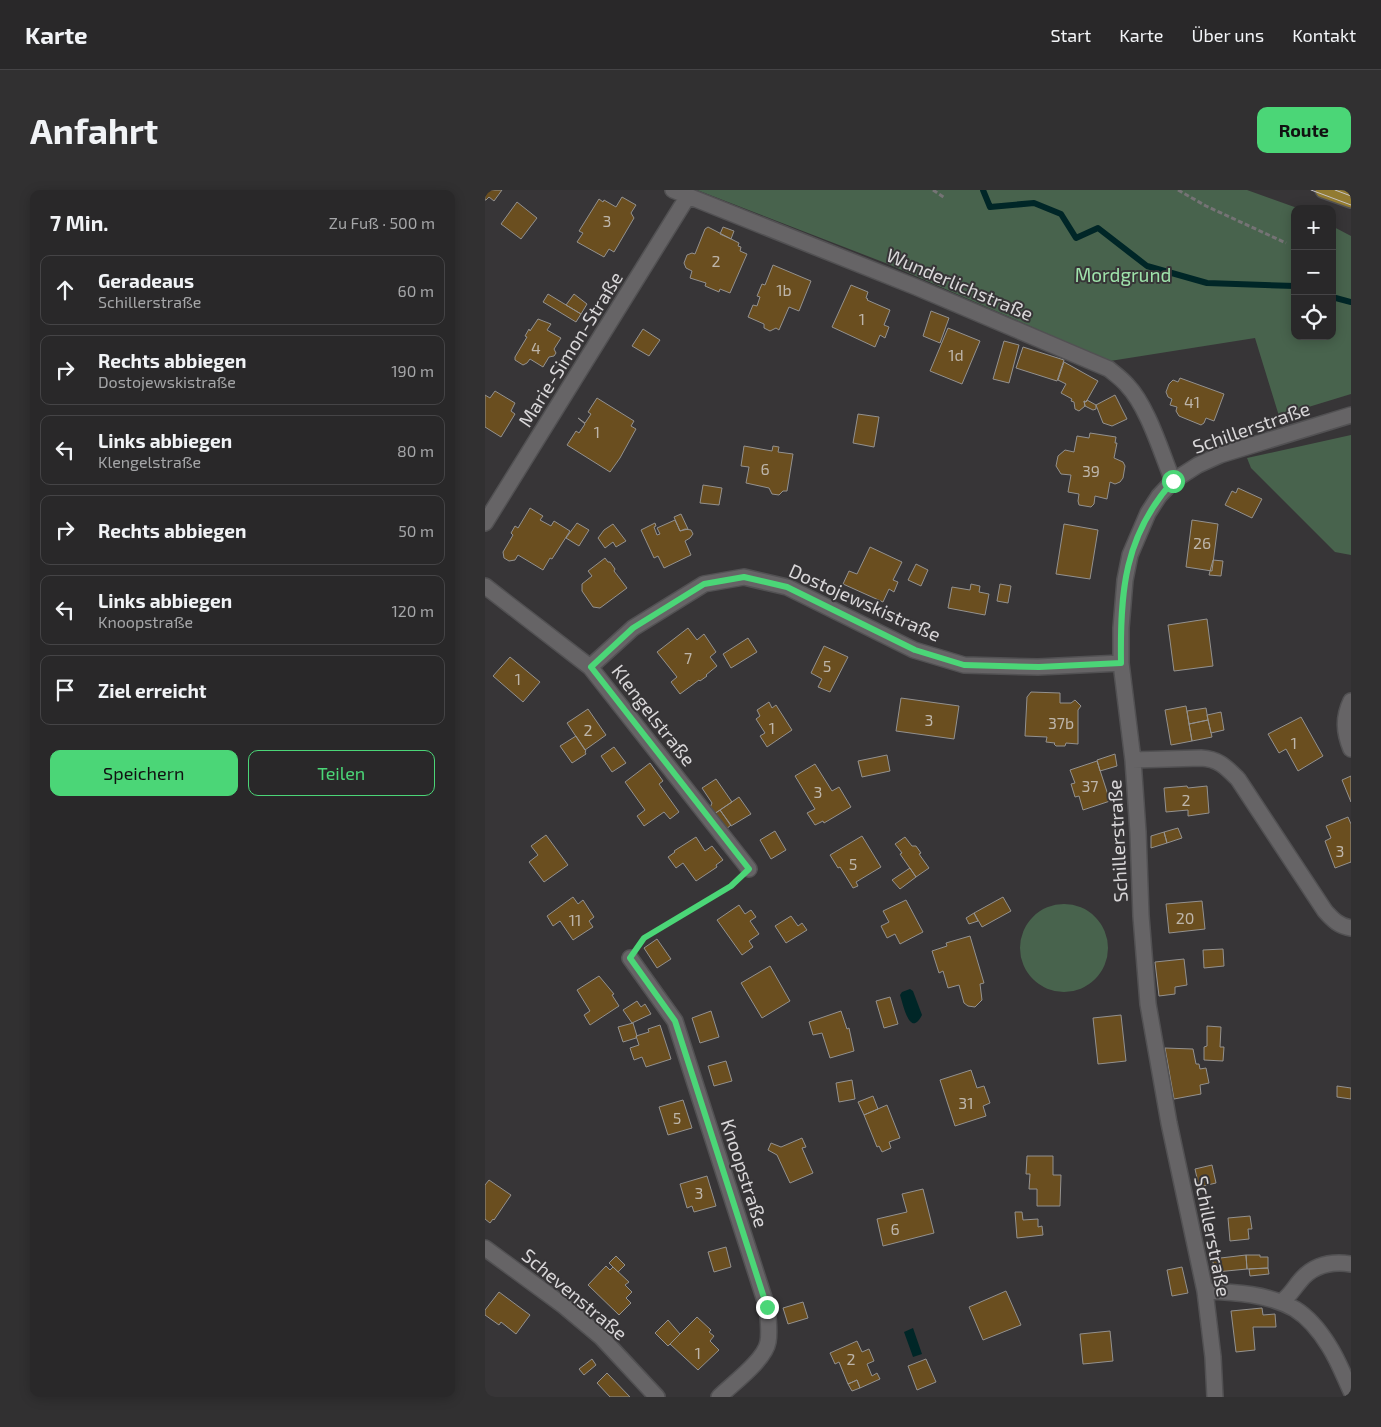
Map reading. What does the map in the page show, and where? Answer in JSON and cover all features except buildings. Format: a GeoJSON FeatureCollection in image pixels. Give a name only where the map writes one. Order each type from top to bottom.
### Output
{"type":"FeatureCollection","features":[{"type":"Feature","properties":{"kind":"main road"},"geometry":{"type":"LineString","coordinates":[[1323,190],[1351,200]]}},
{"type":"Feature","properties":{"kind":"street","name":"Wunderlichstraße"},"geometry":{"type":"LineString","coordinates":[[673,190],[916,287],[1109,369],[1127,385],[1145,412],[1173,481]]}},
{"type":"Feature","properties":{"kind":"street","name":"Marie-Simon-Straße"},"geometry":{"type":"LineString","coordinates":[[485,523],[688,196]]}},
{"type":"Feature","properties":{"kind":"street","name":"Schillerstraße"},"geometry":{"type":"LineString","coordinates":[[1215,1397],[1213,1357],[1205,1291],[1169,1123],[1148,1004],[1141,916],[1139,832],[1133,760],[1121,663],[1125,580],[1130,555],[1148,513],[1159,496],[1173,481],[1198,464],[1220,455],[1351,415]]}},
{"type":"Feature","properties":{"kind":"street","name":"Dostojewskistraße"},"geometry":{"type":"LineString","coordinates":[[591,667],[633,628],[704,584],[744,577],[787,587],[915,650],[964,665],[1039,667],[1121,663]]}},
{"type":"Feature","properties":{"kind":"street","name":"Klengelstraße"},"geometry":{"type":"LineString","coordinates":[[485,586],[591,667],[749,869]]}},
{"type":"Feature","properties":{"kind":"street"},"geometry":{"type":"LineString","coordinates":[[1351,701],[1346,711],[1345,734],[1351,749]]}},
{"type":"Feature","properties":{"kind":"street"},"geometry":{"type":"LineString","coordinates":[[1133,760],[1209,758],[1222,764],[1238,779],[1325,911],[1334,922],[1351,928]]}},
{"type":"Feature","properties":{"kind":"street","name":"Knoopstraße"},"geometry":{"type":"LineString","coordinates":[[630,958],[675,1021],[767,1307],[769,1323],[768,1343],[763,1356],[719,1397]]}},
{"type":"Feature","properties":{"kind":"street","name":"Schevenstraße"},"geometry":{"type":"LineString","coordinates":[[485,1248],[564,1306],[601,1337],[657,1397]]}},
{"type":"Feature","properties":{"kind":"street"},"geometry":{"type":"LineString","coordinates":[[1281,1302],[1290,1296],[1307,1274],[1320,1266],[1337,1262],[1351,1264]]}},
{"type":"Feature","properties":{"kind":"street"},"geometry":{"type":"LineString","coordinates":[[1205,1291],[1235,1292],[1281,1302],[1297,1310],[1311,1323],[1330,1346],[1351,1391]]}},
{"type":"Feature","properties":{"kind":"path"},"geometry":{"type":"LineString","coordinates":[[933,190],[945,198]]}},
{"type":"Feature","properties":{"kind":"path"},"geometry":{"type":"LineString","coordinates":[[1178,190],[1206,206],[1286,243]]}},
{"type":"Feature","properties":{"kind":"path"},"geometry":{"type":"LineString","coordinates":[[630,958],[644,938],[731,886],[749,869]]}},
{"type":"Feature","properties":{"kind":"green space","name":"Mordgrund"},"geometry":{"type":"Polygon","coordinates":[[[697,190],[1247,190],[1291,206],[1291,340],[1336,340],[1336,228],[1351,236],[1351,394],[1279,416],[1255,338],[1110,361],[888,264],[697,190]]]}},
{"type":"Feature","properties":{"kind":"green space"},"geometry":{"type":"Polygon","coordinates":[[[1351,435],[1351,555],[1335,552],[1251,468],[1247,458],[1351,435]]]}},
{"type":"Feature","properties":{"kind":"green space"},"geometry":{"type":"Polygon","coordinates":[[[1064,904],[1081,907],[1095,917],[1105,931],[1108,948],[1105,965],[1095,979],[1081,989],[1064,992],[1047,989],[1033,979],[1023,965],[1020,948],[1023,931],[1033,917],[1047,907],[1064,904]]]}},
{"type":"Feature","properties":{"kind":"water"},"geometry":{"type":"Polygon","coordinates":[[[910,989],[913,991],[922,1015],[914,1023],[911,1022],[905,1012],[900,995],[902,992],[910,989]]]}},
{"type":"Feature","properties":{"kind":"water"},"geometry":{"type":"Polygon","coordinates":[[[913,1328],[922,1354],[913,1357],[904,1332],[913,1328]]]}},
{"type":"Feature","properties":{"kind":"waterway"},"geometry":{"type":"LineString","coordinates":[[983,190],[990,207],[1034,203],[1061,214],[1076,238],[1098,228],[1147,266],[1207,283],[1291,286]]}},
{"type":"Feature","properties":{"kind":"waterway"},"geometry":{"type":"LineString","coordinates":[[1336,298],[1351,302]]}},
{"type":"Feature","properties":{"kind":"tram line"},"geometry":{"type":"LineString","coordinates":[[1311,190],[1351,205]]}},
{"type":"Feature","properties":{"kind":"tram line"},"geometry":{"type":"LineString","coordinates":[[1335,190],[1351,196]]}},
{"type":"Feature","properties":{"kind":"route"},"geometry":{"type":"LineString","coordinates":[[767,1307],[675,1021],[630,958],[644,938],[731,886],[749,869],[591,667],[633,628],[704,584],[744,577],[787,587],[915,650],[964,665],[1039,667],[1121,663],[1121,628],[1125,580],[1130,555],[1148,513],[1159,496],[1173,481]]}}]}
